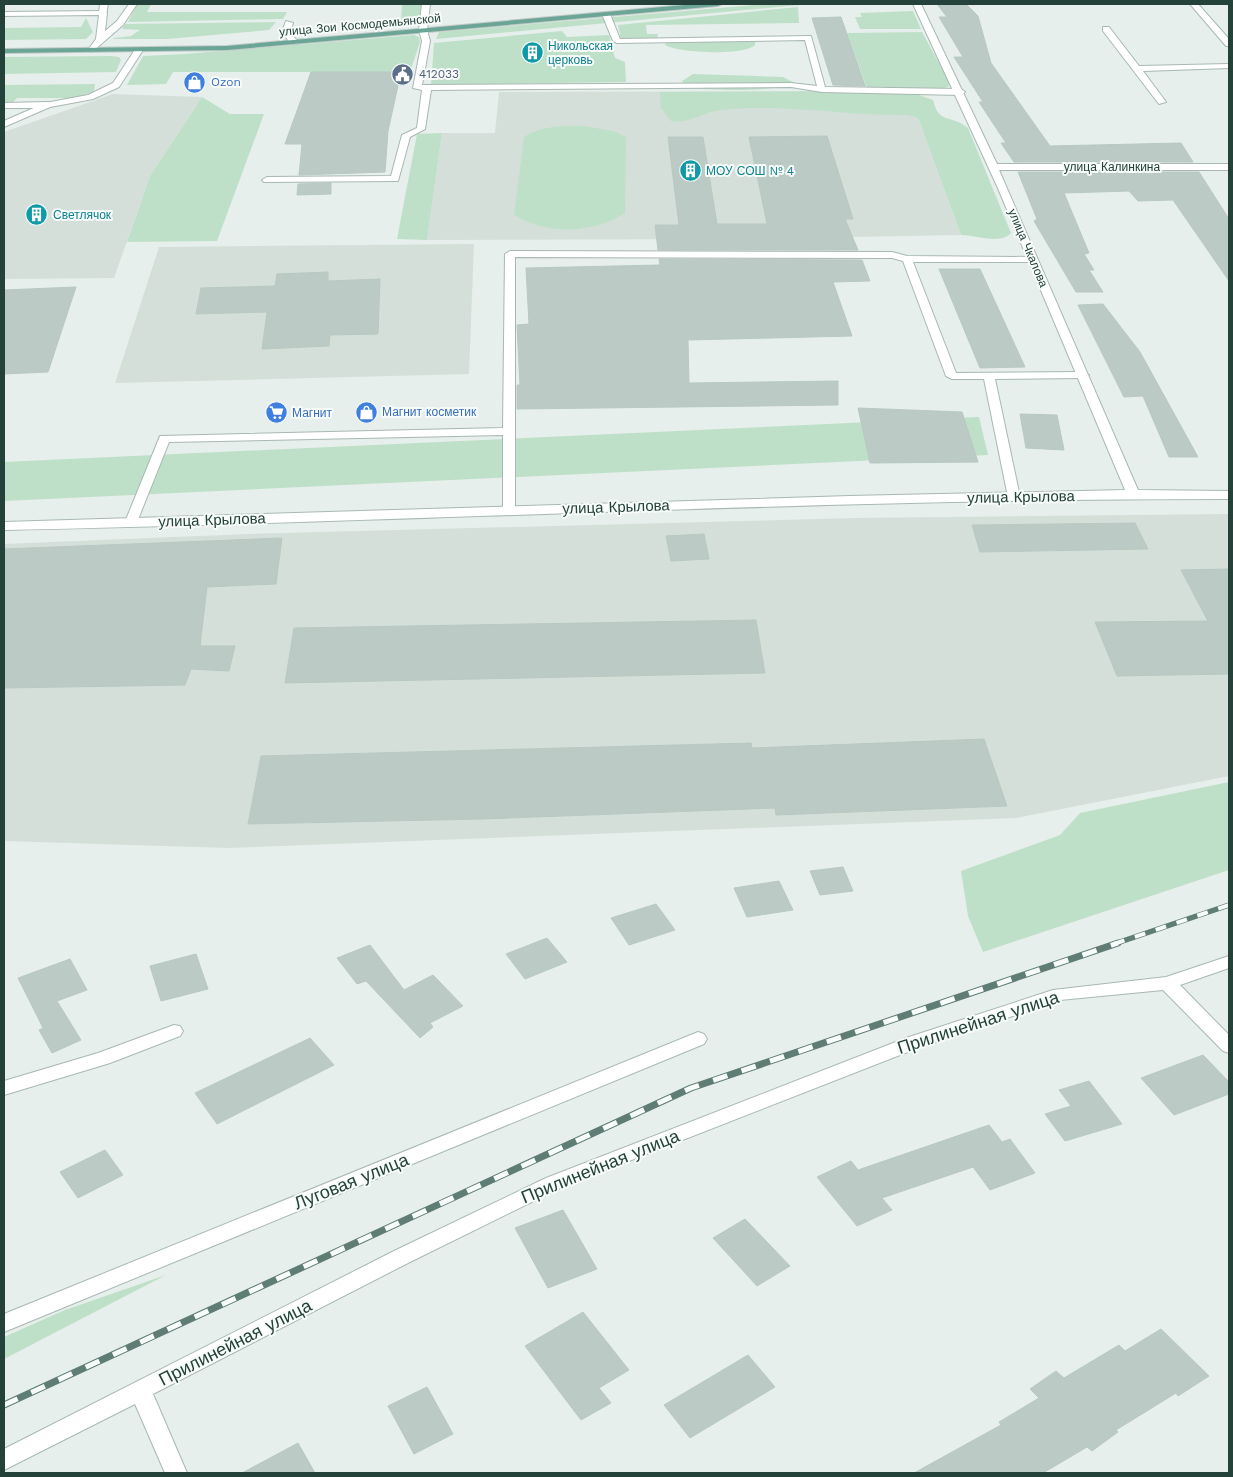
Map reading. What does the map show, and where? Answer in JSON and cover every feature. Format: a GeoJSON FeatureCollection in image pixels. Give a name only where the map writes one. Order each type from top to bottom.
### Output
{"type":"FeatureCollection","features":[{"type":"Feature","properties":{"kind":"main road","name":"улица Зои Космодемьянской"},"geometry":{"type":"LineString","coordinates":[[4,51],[227,48],[718,4]]}},
{"type":"Feature","properties":{"kind":"street"},"geometry":{"type":"LineString","coordinates":[[100,39],[104,4]]}},
{"type":"Feature","properties":{"kind":"street"},"geometry":{"type":"LineString","coordinates":[[92,50],[100,39],[120,23],[133,4]]}},
{"type":"Feature","properties":{"kind":"street"},"geometry":{"type":"LineString","coordinates":[[426,4],[423,30],[426,41],[417,88],[791,85],[822,89],[961,92]]}},
{"type":"Feature","properties":{"kind":"street","name":"улица Чкалова"},"geometry":{"type":"LineString","coordinates":[[917,4],[961,92],[1134,494]]}},
{"type":"Feature","properties":{"kind":"street"},"geometry":{"type":"LineString","coordinates":[[1194,4],[1229,44]]}},
{"type":"Feature","properties":{"kind":"street"},"geometry":{"type":"LineString","coordinates":[[4,14],[103,13]]}},
{"type":"Feature","properties":{"kind":"street"},"geometry":{"type":"LineString","coordinates":[[606,14],[617,41],[808,38],[822,89]]}},
{"type":"Feature","properties":{"kind":"street"},"geometry":{"type":"LineString","coordinates":[[289,24],[286,32],[294,42]]}},
{"type":"Feature","properties":{"kind":"street"},"geometry":{"type":"LineString","coordinates":[[1106,29],[1162,102]]}},
{"type":"Feature","properties":{"kind":"street"},"geometry":{"type":"LineString","coordinates":[[4,105],[48,105],[90,97],[116,85],[139,50]]}},
{"type":"Feature","properties":{"kind":"street"},"geometry":{"type":"LineString","coordinates":[[1137,69],[1229,66]]}},
{"type":"Feature","properties":{"kind":"street"},"geometry":{"type":"LineString","coordinates":[[267,180],[395,179],[406,135],[421,129],[427,88]]}},
{"type":"Feature","properties":{"kind":"street"},"geometry":{"type":"LineString","coordinates":[[4,124],[48,105]]}},
{"type":"Feature","properties":{"kind":"street","name":"улица Калинкина"},"geometry":{"type":"LineString","coordinates":[[994,167],[1229,167]]}},
{"type":"Feature","properties":{"kind":"street"},"geometry":{"type":"LineString","coordinates":[[509,511],[510,254],[892,255],[907,259],[1034,260]]}},
{"type":"Feature","properties":{"kind":"street"},"geometry":{"type":"LineString","coordinates":[[907,259],[952,376],[1083,375]]}},
{"type":"Feature","properties":{"kind":"street"},"geometry":{"type":"LineString","coordinates":[[989,376],[1014,497]]}},
{"type":"Feature","properties":{"kind":"street"},"geometry":{"type":"LineString","coordinates":[[131,522],[164,439],[509,431]]}},
{"type":"Feature","properties":{"kind":"street","name":"улица Крылова"},"geometry":{"type":"LineString","coordinates":[[4,526],[1014,497],[1134,494],[1229,495]]}},
{"type":"Feature","properties":{"kind":"street","name":"Прилинейная улица"},"geometry":{"type":"LineString","coordinates":[[4,1460],[392,1262],[553,1183],[912,1043],[1059,994],[1167,983],[1229,962]]}},
{"type":"Feature","properties":{"kind":"street"},"geometry":{"type":"LineString","coordinates":[[1167,983],[1229,1046]]}},
{"type":"Feature","properties":{"kind":"street"},"geometry":{"type":"LineString","coordinates":[[4,1088],[104,1058],[174,1031]]}},
{"type":"Feature","properties":{"kind":"street","name":"Луговая улица"},"geometry":{"type":"LineString","coordinates":[[4,1323],[698,1040]]}},
{"type":"Feature","properties":{"kind":"street"},"geometry":{"type":"LineString","coordinates":[[140,1390],[176,1473]]}},
{"type":"Feature","properties":{"kind":"shaded area"},"geometry":{"type":"Polygon","coordinates":[[[908,91],[961,235],[727,239],[427,240],[442,133],[495,133],[499,92],[908,91]]]}},
{"type":"Feature","properties":{"kind":"shaded area"},"geometry":{"type":"Polygon","coordinates":[[[113,94],[202,97],[150,176],[114,278],[4,279],[4,132],[113,94]]]}},
{"type":"Feature","properties":{"kind":"shaded area"},"geometry":{"type":"Polygon","coordinates":[[[474,244],[469,374],[115,383],[159,247],[474,244]]]}},
{"type":"Feature","properties":{"kind":"shaded area"},"geometry":{"type":"Polygon","coordinates":[[[1229,514],[1229,776],[1016,818],[228,848],[4,841],[4,544],[249,534],[856,518],[1229,514]]]}},
{"type":"Feature","properties":{"kind":"green space"},"geometry":{"type":"Polygon","coordinates":[[[137,4],[151,4],[147,12],[287,12],[283,19],[128,22],[137,4]]]}},
{"type":"Feature","properties":{"kind":"green space"},"geometry":{"type":"Polygon","coordinates":[[[402,4],[422,4],[421,13],[414,24],[406,25],[401,23],[402,4]]]}},
{"type":"Feature","properties":{"kind":"green space"},"geometry":{"type":"Polygon","coordinates":[[[767,4],[810,4],[436,39],[439,32],[767,4]]]}},
{"type":"Feature","properties":{"kind":"green space"},"geometry":{"type":"Polygon","coordinates":[[[798,7],[799,23],[646,25],[647,34],[658,34],[657,39],[621,40],[618,25],[798,7]]]}},
{"type":"Feature","properties":{"kind":"green space"},"geometry":{"type":"Polygon","coordinates":[[[913,11],[921,29],[860,29],[855,17],[862,17],[860,13],[913,11]]]}},
{"type":"Feature","properties":{"kind":"green space"},"geometry":{"type":"Polygon","coordinates":[[[86,18],[93,32],[86,39],[4,40],[4,28],[81,27],[86,18]]]}},
{"type":"Feature","properties":{"kind":"green space"},"geometry":{"type":"Polygon","coordinates":[[[276,22],[269,30],[167,39],[113,39],[131,36],[140,30],[122,29],[125,24],[276,22]]]}},
{"type":"Feature","properties":{"kind":"green space"},"geometry":{"type":"Polygon","coordinates":[[[562,31],[567,37],[609,35],[615,58],[625,62],[626,82],[431,85],[434,43],[562,31]]]}},
{"type":"Feature","properties":{"kind":"green space"},"geometry":{"type":"Polygon","coordinates":[[[922,32],[950,83],[948,87],[940,89],[867,89],[847,33],[922,32]]]}},
{"type":"Feature","properties":{"kind":"green space"},"geometry":{"type":"Polygon","coordinates":[[[414,35],[419,37],[420,42],[410,72],[173,72],[166,84],[127,85],[143,56],[414,35]]]}},
{"type":"Feature","properties":{"kind":"green space"},"geometry":{"type":"Polygon","coordinates":[[[681,37],[729,37],[755,42],[755,45],[738,51],[711,52],[683,50],[665,45],[666,42],[681,37]]]}},
{"type":"Feature","properties":{"kind":"green space"},"geometry":{"type":"Polygon","coordinates":[[[4,57],[119,57],[121,60],[116,72],[4,74],[4,57]]]}},
{"type":"Feature","properties":{"kind":"green space"},"geometry":{"type":"Polygon","coordinates":[[[693,74],[783,77],[795,83],[756,90],[687,88],[682,81],[693,74]]]}},
{"type":"Feature","properties":{"kind":"green space"},"geometry":{"type":"Polygon","coordinates":[[[95,84],[94,91],[77,98],[17,98],[10,105],[4,105],[4,85],[95,84]]]}},
{"type":"Feature","properties":{"kind":"green space"},"geometry":{"type":"Polygon","coordinates":[[[908,91],[933,100],[942,116],[968,128],[1011,233],[1007,237],[994,239],[961,235],[918,118],[908,115],[745,108],[715,111],[684,121],[671,121],[661,108],[660,92],[908,91]]]}},
{"type":"Feature","properties":{"kind":"green space"},"geometry":{"type":"Polygon","coordinates":[[[202,97],[230,114],[264,114],[217,241],[127,242],[150,176],[202,97]]]}},
{"type":"Feature","properties":{"kind":"green space"},"geometry":{"type":"Polygon","coordinates":[[[584,126],[613,131],[626,137],[625,213],[599,225],[570,229],[555,229],[541,226],[527,222],[514,215],[524,137],[545,128],[584,126]]]}},
{"type":"Feature","properties":{"kind":"green space"},"geometry":{"type":"Polygon","coordinates":[[[442,133],[427,240],[397,239],[417,134],[442,133]]]}},
{"type":"Feature","properties":{"kind":"green space"},"geometry":{"type":"Polygon","coordinates":[[[979,417],[988,455],[4,501],[4,462],[979,417]]]}},
{"type":"Feature","properties":{"kind":"green space"},"geometry":{"type":"Polygon","coordinates":[[[1229,782],[1229,870],[983,952],[968,916],[961,871],[1060,835],[1080,813],[1229,782]]]}},
{"type":"Feature","properties":{"kind":"green space"},"geometry":{"type":"Polygon","coordinates":[[[166,1275],[4,1359],[4,1337],[65,1310],[166,1275]]]}},
{"type":"Feature","properties":{"kind":"building"},"geometry":{"type":"Polygon","coordinates":[[[937,4],[966,4],[978,16],[991,63],[1050,146],[1181,143],[1193,162],[1014,162],[1001,143],[1006,143],[979,102],[983,102],[954,57],[963,57],[939,17],[947,17],[937,4]]]}},
{"type":"Feature","properties":{"kind":"building"},"geometry":{"type":"Polygon","coordinates":[[[841,17],[865,86],[833,85],[812,18],[841,17]]]}},
{"type":"Feature","properties":{"kind":"building"},"geometry":{"type":"Polygon","coordinates":[[[311,72],[401,72],[388,131],[385,172],[299,175],[302,144],[285,144],[311,72]]]}},
{"type":"Feature","properties":{"kind":"building"},"geometry":{"type":"Polygon","coordinates":[[[827,136],[853,219],[845,219],[858,250],[658,250],[655,225],[679,225],[668,137],[703,137],[717,224],[767,224],[749,137],[827,136]]]}},
{"type":"Feature","properties":{"kind":"building"},"geometry":{"type":"Polygon","coordinates":[[[1018,172],[1199,172],[1229,219],[1229,281],[1173,200],[1138,201],[1129,191],[1064,193],[1089,253],[1084,254],[1094,270],[1089,270],[1103,292],[1076,292],[1034,221],[1037,219],[1018,172]]]}},
{"type":"Feature","properties":{"kind":"building"},"geometry":{"type":"Polygon","coordinates":[[[331,183],[331,194],[297,195],[298,184],[331,183]]]}},
{"type":"Feature","properties":{"kind":"building"},"geometry":{"type":"Polygon","coordinates":[[[659,259],[862,260],[870,281],[833,282],[852,336],[688,340],[689,383],[838,381],[838,405],[517,409],[517,385],[520,385],[517,325],[529,324],[526,268],[660,265],[659,259]]]}},
{"type":"Feature","properties":{"kind":"building"},"geometry":{"type":"Polygon","coordinates":[[[939,269],[980,269],[1025,367],[980,368],[939,269]]]}},
{"type":"Feature","properties":{"kind":"building"},"geometry":{"type":"Polygon","coordinates":[[[328,272],[328,281],[380,279],[378,334],[330,335],[329,346],[262,349],[267,312],[196,314],[201,288],[275,286],[277,274],[328,272]]]}},
{"type":"Feature","properties":{"kind":"building"},"geometry":{"type":"Polygon","coordinates":[[[76,287],[48,372],[4,374],[4,290],[76,287]]]}},
{"type":"Feature","properties":{"kind":"building"},"geometry":{"type":"Polygon","coordinates":[[[1103,304],[1140,352],[1198,457],[1169,457],[1143,396],[1124,397],[1078,305],[1103,304]]]}},
{"type":"Feature","properties":{"kind":"building"},"geometry":{"type":"Polygon","coordinates":[[[858,408],[962,412],[978,462],[870,463],[858,408]]]}},
{"type":"Feature","properties":{"kind":"building"},"geometry":{"type":"Polygon","coordinates":[[[1020,414],[1057,415],[1064,450],[1026,448],[1020,414]]]}},
{"type":"Feature","properties":{"kind":"building"},"geometry":{"type":"Polygon","coordinates":[[[1135,523],[1148,549],[980,552],[972,525],[1135,523]]]}},
{"type":"Feature","properties":{"kind":"building"},"geometry":{"type":"Polygon","coordinates":[[[704,534],[709,559],[671,561],[666,536],[704,534]]]}},
{"type":"Feature","properties":{"kind":"building"},"geometry":{"type":"Polygon","coordinates":[[[282,538],[276,584],[207,587],[200,646],[235,646],[229,671],[191,669],[185,685],[4,688],[4,549],[282,538]]]}},
{"type":"Feature","properties":{"kind":"building"},"geometry":{"type":"Polygon","coordinates":[[[1229,569],[1229,674],[1117,676],[1095,622],[1208,621],[1181,570],[1229,569]]]}},
{"type":"Feature","properties":{"kind":"building"},"geometry":{"type":"Polygon","coordinates":[[[756,620],[765,673],[285,683],[294,628],[756,620]]]}},
{"type":"Feature","properties":{"kind":"building"},"geometry":{"type":"Polygon","coordinates":[[[984,739],[1007,806],[776,815],[775,808],[483,819],[248,824],[261,756],[751,743],[752,748],[984,739]]]}},
{"type":"Feature","properties":{"kind":"building"},"geometry":{"type":"Polygon","coordinates":[[[843,867],[853,891],[820,895],[810,871],[843,867]]]}},
{"type":"Feature","properties":{"kind":"building"},"geometry":{"type":"Polygon","coordinates":[[[779,881],[793,910],[747,917],[734,888],[779,881]]]}},
{"type":"Feature","properties":{"kind":"building"},"geometry":{"type":"Polygon","coordinates":[[[656,904],[675,930],[629,945],[611,918],[656,904]]]}},
{"type":"Feature","properties":{"kind":"building"},"geometry":{"type":"Polygon","coordinates":[[[547,938],[567,962],[525,979],[506,954],[547,938]]]}},
{"type":"Feature","properties":{"kind":"building"},"geometry":{"type":"Polygon","coordinates":[[[370,945],[404,990],[433,975],[463,1006],[430,1023],[433,1027],[420,1038],[366,981],[357,984],[337,958],[370,945]]]}},
{"type":"Feature","properties":{"kind":"building"},"geometry":{"type":"Polygon","coordinates":[[[196,954],[208,989],[161,1001],[150,966],[196,954]]]}},
{"type":"Feature","properties":{"kind":"building"},"geometry":{"type":"Polygon","coordinates":[[[70,959],[87,990],[57,1001],[81,1040],[52,1053],[39,1030],[43,1028],[18,978],[70,959]]]}},
{"type":"Feature","properties":{"kind":"building"},"geometry":{"type":"Polygon","coordinates":[[[310,1038],[334,1065],[217,1124],[195,1093],[310,1038]]]}},
{"type":"Feature","properties":{"kind":"building"},"geometry":{"type":"Polygon","coordinates":[[[1203,1055],[1229,1082],[1229,1094],[1174,1115],[1141,1078],[1203,1055]]]}},
{"type":"Feature","properties":{"kind":"building"},"geometry":{"type":"Polygon","coordinates":[[[1089,1081],[1122,1124],[1065,1141],[1045,1114],[1071,1106],[1059,1090],[1089,1081]]]}},
{"type":"Feature","properties":{"kind":"building"},"geometry":{"type":"Polygon","coordinates":[[[989,1125],[1002,1142],[1010,1139],[1035,1173],[990,1190],[973,1167],[882,1198],[892,1210],[857,1226],[817,1177],[851,1161],[858,1170],[989,1125]]]}},
{"type":"Feature","properties":{"kind":"building"},"geometry":{"type":"Polygon","coordinates":[[[105,1150],[123,1175],[78,1198],[60,1172],[105,1150]]]}},
{"type":"Feature","properties":{"kind":"building"},"geometry":{"type":"Polygon","coordinates":[[[563,1210],[597,1269],[548,1288],[515,1228],[563,1210]]]}},
{"type":"Feature","properties":{"kind":"building"},"geometry":{"type":"Polygon","coordinates":[[[745,1219],[790,1266],[757,1286],[713,1238],[745,1219]]]}},
{"type":"Feature","properties":{"kind":"building"},"geometry":{"type":"Polygon","coordinates":[[[583,1312],[629,1370],[599,1388],[611,1403],[581,1420],[525,1346],[583,1312]]]}},
{"type":"Feature","properties":{"kind":"building"},"geometry":{"type":"Polygon","coordinates":[[[1161,1329],[1209,1376],[1178,1396],[1176,1393],[1116,1430],[1118,1432],[1092,1451],[1087,1447],[1043,1473],[914,1473],[1001,1425],[999,1422],[1039,1398],[1030,1389],[1056,1371],[1064,1378],[1119,1345],[1125,1351],[1161,1329]]]}},
{"type":"Feature","properties":{"kind":"building"},"geometry":{"type":"Polygon","coordinates":[[[748,1355],[775,1387],[690,1438],[664,1405],[748,1355]]]}},
{"type":"Feature","properties":{"kind":"building"},"geometry":{"type":"Polygon","coordinates":[[[427,1387],[453,1434],[414,1454],[388,1406],[427,1387]]]}},
{"type":"Feature","properties":{"kind":"building"},"geometry":{"type":"Polygon","coordinates":[[[298,1443],[315,1473],[242,1473],[298,1443]]]}},
{"type":"Feature","properties":{"kind":"railway"},"geometry":{"type":"LineString","coordinates":[[1114,944],[1229,905]]}},
{"type":"Feature","properties":{"kind":"railway"},"geometry":{"type":"LineString","coordinates":[[4,1405],[691,1088],[1118,943]]}},
{"type":"Feature","properties":{"kind":"place","name":"Никольская церковь"},"geometry":{"type":"Point","coordinates":[532,53]}},
{"type":"Feature","properties":{"kind":"place","name":"412033"},"geometry":{"type":"Point","coordinates":[403,74]}},
{"type":"Feature","properties":{"kind":"place","name":"Ozon"},"geometry":{"type":"Point","coordinates":[195,82]}},
{"type":"Feature","properties":{"kind":"place","name":"МОУ СОШ № 4"},"geometry":{"type":"Point","coordinates":[690,171]}},
{"type":"Feature","properties":{"kind":"place","name":"Светлячок"},"geometry":{"type":"Point","coordinates":[37,215]}},
{"type":"Feature","properties":{"kind":"place","name":"Магнит косметик"},"geometry":{"type":"Point","coordinates":[366,412]}},
{"type":"Feature","properties":{"kind":"place","name":"Магнит"},"geometry":{"type":"Point","coordinates":[276,413]}}]}
